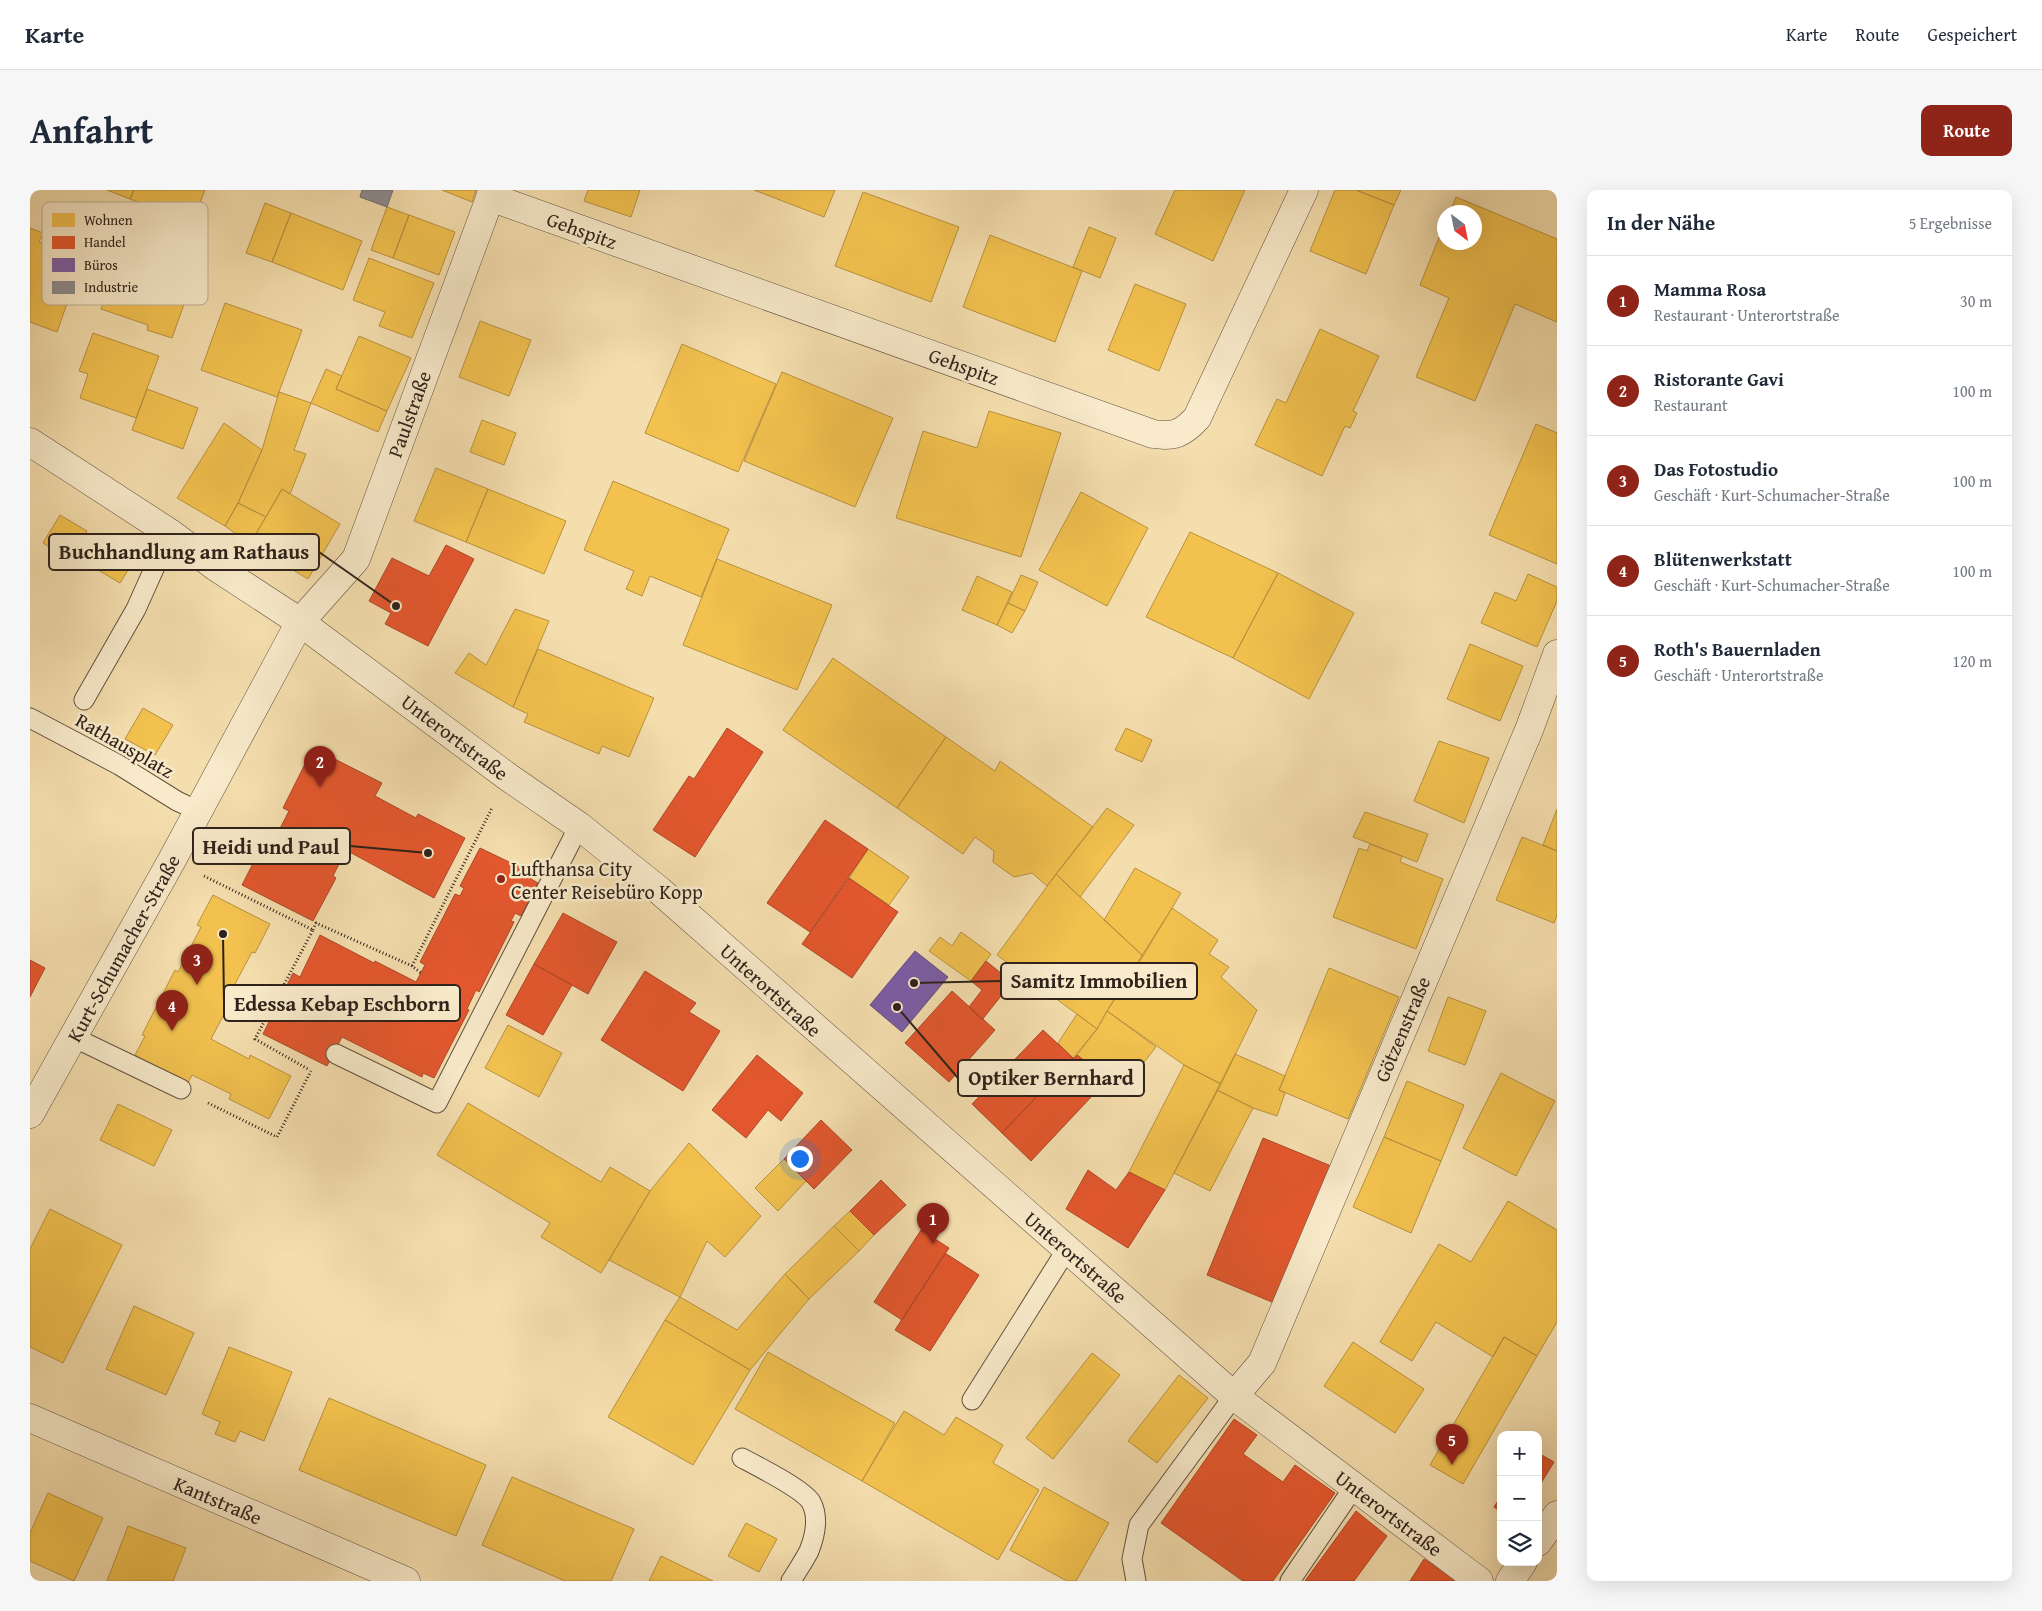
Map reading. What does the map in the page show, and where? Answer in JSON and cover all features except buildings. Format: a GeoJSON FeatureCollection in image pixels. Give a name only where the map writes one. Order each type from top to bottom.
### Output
{"type":"FeatureCollection","features":[{"type":"Feature","properties":{"kind":"street","name":"Gehspitz"},"geometry":{"type":"LineString","coordinates":[[491,193],[1143,431],[1168,436],[1185,431],[1197,418],[1304,190]]}},
{"type":"Feature","properties":{"kind":"street","name":"Paulstraße"},"geometry":{"type":"LineString","coordinates":[[300,622],[356,559],[491,193]]}},
{"type":"Feature","properties":{"kind":"street","name":"Unterortstraße"},"geometry":{"type":"LineString","coordinates":[[30,442],[170,533],[300,622],[508,777],[579,826],[660,891],[1234,1396],[1479,1581]]}},
{"type":"Feature","properties":{"kind":"street","name":"Kurt-Schumacher-Straße"},"geometry":{"type":"LineString","coordinates":[[30,1114],[172,860],[300,622]]}},
{"type":"Feature","properties":{"kind":"street","name":"Götzenstraße"},"geometry":{"type":"LineString","coordinates":[[1234,1396],[1262,1363],[1525,739],[1557,654]]}},
{"type":"Feature","properties":{"kind":"street","name":"Kantstraße"},"geometry":{"type":"LineString","coordinates":[[30,1418],[406,1581]]}},
{"type":"Feature","properties":{"kind":"street"},"geometry":{"type":"LineString","coordinates":[[1542,1536],[1557,1515]]}},
{"type":"Feature","properties":{"kind":"street"},"geometry":{"type":"LineString","coordinates":[[1510,1581],[1521,1566]]}},
{"type":"Feature","properties":{"kind":"lane"},"geometry":{"type":"LineString","coordinates":[[84,700],[136,609],[170,533]]}},
{"type":"Feature","properties":{"kind":"lane","name":"Rathausplatz"},"geometry":{"type":"LineString","coordinates":[[30,718],[119,765],[177,801],[198,811]]}},
{"type":"Feature","properties":{"kind":"lane"},"geometry":{"type":"LineString","coordinates":[[336,1054],[437,1103],[579,826]]}},
{"type":"Feature","properties":{"kind":"lane"},"geometry":{"type":"LineString","coordinates":[[73,1037],[182,1090]]}},
{"type":"Feature","properties":{"kind":"lane"},"geometry":{"type":"LineString","coordinates":[[972,1400],[1067,1249]]}},
{"type":"Feature","properties":{"kind":"lane"},"geometry":{"type":"LineString","coordinates":[[1136,1581],[1132,1559],[1139,1525],[1234,1396]]}},
{"type":"Feature","properties":{"kind":"lane"},"geometry":{"type":"LineString","coordinates":[[742,1458],[794,1488],[810,1500],[815,1514],[815,1532],[809,1550],[791,1581]]}},
{"type":"Feature","properties":{"kind":"lane"},"geometry":{"type":"LineString","coordinates":[[1290,1581],[1354,1487]]}},
{"type":"Feature","properties":{"kind":"path"},"geometry":{"type":"LineString","coordinates":[[412,966],[508,777]]}},
{"type":"Feature","properties":{"kind":"path"},"geometry":{"type":"LineString","coordinates":[[172,860],[313,930]]}},
{"type":"Feature","properties":{"kind":"path"},"geometry":{"type":"LineString","coordinates":[[182,1090],[277,1137],[311,1070],[255,1040],[316,923],[412,966],[421,973]]}},
{"type":"Feature","properties":{"kind":"place","name":"Buchhandlung am Rathaus"},"geometry":{"type":"Point","coordinates":[396,606]}},
{"type":"Feature","properties":{"kind":"place","name":"Ristorante Gavi"},"geometry":{"type":"Point","coordinates":[320,787]}},
{"type":"Feature","properties":{"kind":"place","name":"Heidi und Paul"},"geometry":{"type":"Point","coordinates":[428,853]}},
{"type":"Feature","properties":{"kind":"place","name":"Lufthansa City Center Reisebüro Kopp"},"geometry":{"type":"Point","coordinates":[501,879]}},
{"type":"Feature","properties":{"kind":"place","name":"Edessa Kebap Eschborn"},"geometry":{"type":"Point","coordinates":[223,934]}},
{"type":"Feature","properties":{"kind":"place","name":"Samitz Immobilien"},"geometry":{"type":"Point","coordinates":[914,983]}},
{"type":"Feature","properties":{"kind":"place","name":"Das Fotostudio"},"geometry":{"type":"Point","coordinates":[197,985]}},
{"type":"Feature","properties":{"kind":"place","name":"Optiker Bernhard"},"geometry":{"type":"Point","coordinates":[897,1007]}},
{"type":"Feature","properties":{"kind":"place","name":"Blütenwerkstatt"},"geometry":{"type":"Point","coordinates":[172,1031]}},
{"type":"Feature","properties":{"kind":"place","name":"Mamma Rosa"},"geometry":{"type":"Point","coordinates":[933,1244]}},
{"type":"Feature","properties":{"kind":"place","name":"Roth's Bauernladen"},"geometry":{"type":"Point","coordinates":[1452,1465]}}]}
